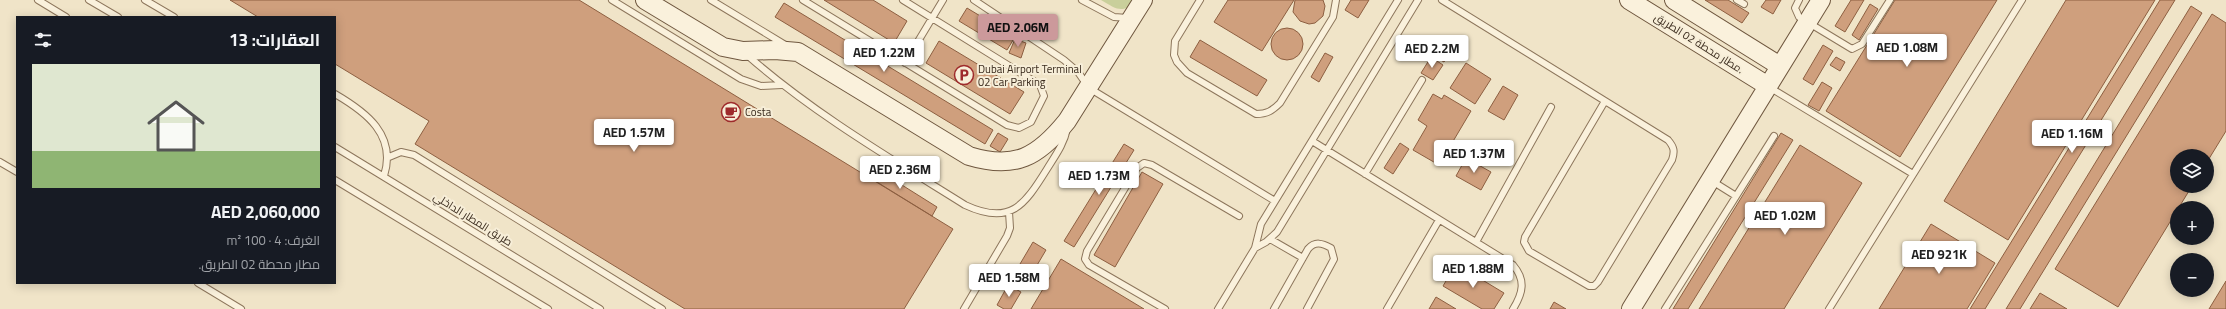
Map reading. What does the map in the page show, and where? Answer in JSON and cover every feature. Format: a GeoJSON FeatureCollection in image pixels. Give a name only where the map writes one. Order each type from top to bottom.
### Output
{"type":"FeatureCollection","features":[{"type":"Feature","properties":{"kind":"street"},"geometry":{"type":"LineString","coordinates":[[645,0],[723,47],[743,51],[775,50],[798,52],[969,156],[988,162],[1006,162],[1025,158],[1038,152],[1054,138],[1089,88],[1143,0]]}},
{"type":"Feature","properties":{"kind":"street","name":"مطار محطة 02 الطريق."},"geometry":{"type":"LineString","coordinates":[[1629,0],[1768,86]]}},
{"type":"Feature","properties":{"kind":"street","name":"مطار محطة 02 الطريق."},"geometry":{"type":"LineString","coordinates":[[1674,0],[1780,66]]}},
{"type":"Feature","properties":{"kind":"street"},"geometry":{"type":"LineString","coordinates":[[1631,309],[1821,0]]}},
{"type":"Feature","properties":{"kind":"lane"},"geometry":{"type":"LineString","coordinates":[[38,0],[64,16]]}},
{"type":"Feature","properties":{"kind":"lane"},"geometry":{"type":"LineString","coordinates":[[89,0],[116,16]]}},
{"type":"Feature","properties":{"kind":"lane"},"geometry":{"type":"LineString","coordinates":[[145,0],[172,16]]}},
{"type":"Feature","properties":{"kind":"lane"},"geometry":{"type":"LineString","coordinates":[[612,0],[741,79],[761,86],[782,85]]}},
{"type":"Feature","properties":{"kind":"lane"},"geometry":{"type":"LineString","coordinates":[[711,0],[798,52]]}},
{"type":"Feature","properties":{"kind":"lane"},"geometry":{"type":"LineString","coordinates":[[803,0],[1007,125],[1019,128],[1030,122],[1044,96],[1040,85],[903,0]]}},
{"type":"Feature","properties":{"kind":"lane"},"geometry":{"type":"LineString","coordinates":[[906,62],[943,0]]}},
{"type":"Feature","properties":{"kind":"lane"},"geometry":{"type":"LineString","coordinates":[[974,0],[1064,60],[1078,72],[1089,88],[1275,201]]}},
{"type":"Feature","properties":{"kind":"lane"},"geometry":{"type":"LineString","coordinates":[[1082,0],[1114,17],[1133,17]]}},
{"type":"Feature","properties":{"kind":"lane"},"geometry":{"type":"LineString","coordinates":[[1200,0],[1175,41],[1174,55],[1177,62],[1187,73],[1256,114],[1265,114],[1274,110],[1280,103],[1333,17],[1336,0]]}},
{"type":"Feature","properties":{"kind":"lane"},"geometry":{"type":"LineString","coordinates":[[1218,309],[1255,248],[1258,231],[1275,201],[1398,0]]}},
{"type":"Feature","properties":{"kind":"lane"},"geometry":{"type":"LineString","coordinates":[[1255,248],[1270,239],[1327,150],[1418,0]]}},
{"type":"Feature","properties":{"kind":"lane"},"geometry":{"type":"LineString","coordinates":[[1442,0],[1668,140],[1673,145],[1674,153],[1672,160],[1598,282],[1594,286],[1589,286],[1529,251],[1524,242],[1525,237],[1605,101]]}},
{"type":"Feature","properties":{"kind":"lane"},"geometry":{"type":"LineString","coordinates":[[1737,0],[1744,4]]}},
{"type":"Feature","properties":{"kind":"lane"},"geometry":{"type":"LineString","coordinates":[[1799,0],[1795,8],[1796,14],[1848,48],[1856,48],[1862,44],[1890,0]]}},
{"type":"Feature","properties":{"kind":"lane"},"geometry":{"type":"LineString","coordinates":[[1830,309],[2022,0]]}},
{"type":"Feature","properties":{"kind":"lane"},"geometry":{"type":"LineString","coordinates":[[743,51],[782,85],[874,148],[965,205],[978,211],[993,214],[1009,212],[1022,204],[1032,192],[1062,144],[1067,121]]}},
{"type":"Feature","properties":{"kind":"lane"},"geometry":{"type":"LineString","coordinates":[[1365,174],[1422,80]]}},
{"type":"Feature","properties":{"kind":"lane"},"geometry":{"type":"LineString","coordinates":[[1768,86],[1913,174]]}},
{"type":"Feature","properties":{"kind":"lane"},"geometry":{"type":"LineString","coordinates":[[336,95],[367,115],[377,127],[384,141],[388,157],[384,176]]}},
{"type":"Feature","properties":{"kind":"lane"},"geometry":{"type":"LineString","coordinates":[[1476,242],[1551,107]]}},
{"type":"Feature","properties":{"kind":"lane"},"geometry":{"type":"LineString","coordinates":[[1665,309],[1774,136]]}},
{"type":"Feature","properties":{"kind":"lane"},"geometry":{"type":"LineString","coordinates":[[1312,141],[1476,242],[1506,261],[1518,271],[1522,285],[1522,293],[1513,309]]}},
{"type":"Feature","properties":{"kind":"lane","name":"طريق المطار الداخلي"},"geometry":{"type":"LineString","coordinates":[[336,147],[600,309]]}},
{"type":"Feature","properties":{"kind":"lane"},"geometry":{"type":"LineString","coordinates":[[388,157],[401,152],[414,155],[662,309]]}},
{"type":"Feature","properties":{"kind":"lane"},"geometry":{"type":"LineString","coordinates":[[0,162],[16,171]]}},
{"type":"Feature","properties":{"kind":"lane"},"geometry":{"type":"LineString","coordinates":[[1165,309],[1089,265],[1085,259],[1087,251],[1137,168],[1144,163],[1152,165],[1239,216]]}},
{"type":"Feature","properties":{"kind":"lane"},"geometry":{"type":"LineString","coordinates":[[1710,180],[1736,196]]}},
{"type":"Feature","properties":{"kind":"lane"},"geometry":{"type":"LineString","coordinates":[[336,181],[548,309]]}},
{"type":"Feature","properties":{"kind":"lane"},"geometry":{"type":"LineString","coordinates":[[964,309],[1007,236],[1010,228],[1009,212]]}},
{"type":"Feature","properties":{"kind":"lane"},"geometry":{"type":"LineString","coordinates":[[1388,309],[1439,220]]}},
{"type":"Feature","properties":{"kind":"lane"},"geometry":{"type":"LineString","coordinates":[[1270,239],[1303,258]]}},
{"type":"Feature","properties":{"kind":"lane"},"geometry":{"type":"LineString","coordinates":[[1274,309],[1310,246],[1318,243],[1331,248],[1334,256],[1333,262],[1307,309]]}},
{"type":"Feature","properties":{"kind":"lane"},"geometry":{"type":"LineString","coordinates":[[200,284],[241,309]]}},
{"type":"Feature","properties":{"kind":"green space"},"geometry":{"type":"Polygon","coordinates":[[[1101,0],[1140,0],[1129,7],[1120,9],[1101,0]]]}},
{"type":"Feature","properties":{"kind":"building"},"geometry":{"type":"Polygon","coordinates":[[[230,0],[579,0],[953,229],[904,309],[685,309],[415,144],[429,121],[336,65],[336,16],[256,16],[230,0]]]}},
{"type":"Feature","properties":{"kind":"building"},"geometry":{"type":"Polygon","coordinates":[[[824,0],[873,0],[907,21],[894,43],[824,0]]]}},
{"type":"Feature","properties":{"kind":"building"},"geometry":{"type":"Polygon","coordinates":[[[1228,0],[1294,0],[1262,51],[1214,22],[1228,0]]]}},
{"type":"Feature","properties":{"kind":"building"},"geometry":{"type":"Polygon","coordinates":[[[1295,0],[1323,0],[1325,6],[1323,16],[1315,23],[1309,24],[1300,21],[1293,12],[1295,0]]]}},
{"type":"Feature","properties":{"kind":"building"},"geometry":{"type":"Polygon","coordinates":[[[1351,0],[1369,0],[1358,18],[1345,10],[1351,0]]]}},
{"type":"Feature","properties":{"kind":"building"},"geometry":{"type":"Polygon","coordinates":[[[1705,0],[1728,0],[1749,13],[1742,23],[1705,0]]]}},
{"type":"Feature","properties":{"kind":"building"},"geometry":{"type":"Polygon","coordinates":[[[1766,0],[1781,0],[1773,14],[1761,7],[1766,0]]]}},
{"type":"Feature","properties":{"kind":"building"},"geometry":{"type":"Polygon","coordinates":[[[1851,0],[1864,0],[1845,32],[1835,26],[1851,0]]]}},
{"type":"Feature","properties":{"kind":"building"},"geometry":{"type":"Polygon","coordinates":[[[1895,0],[1997,0],[1900,157],[1826,111],[1895,0]]]}},
{"type":"Feature","properties":{"kind":"building"},"geometry":{"type":"Polygon","coordinates":[[[2066,0],[2155,0],[2008,240],[1944,201],[2066,0]]]}},
{"type":"Feature","properties":{"kind":"building"},"geometry":{"type":"Polygon","coordinates":[[[2160,0],[2175,0],[1985,309],[1970,309],[2160,0]]]}},
{"type":"Feature","properties":{"kind":"building"},"geometry":{"type":"Polygon","coordinates":[[[784,3],[993,130],[985,144],[775,17],[784,3]]]}},
{"type":"Feature","properties":{"kind":"building"},"geometry":{"type":"Polygon","coordinates":[[[1870,4],[1878,9],[1859,40],[1852,35],[1870,4]]]}},
{"type":"Feature","properties":{"kind":"building"},"geometry":{"type":"Polygon","coordinates":[[[2191,6],[2202,13],[2020,309],[2006,309],[2191,6]]]}},
{"type":"Feature","properties":{"kind":"building"},"geometry":{"type":"Polygon","coordinates":[[[967,8],[1015,37],[1007,50],[959,21],[967,8]]]}},
{"type":"Feature","properties":{"kind":"building"},"geometry":{"type":"Polygon","coordinates":[[[2212,14],[2226,23],[2226,131],[2214,151],[2214,149],[2170,149],[2170,193],[2188,193],[2183,201],[2170,201],[2170,222],[2118,307],[2055,269],[2212,14]]]}},
{"type":"Feature","properties":{"kind":"building"},"geometry":{"type":"Polygon","coordinates":[[[1284,28],[1290,28],[1300,35],[1303,44],[1302,50],[1296,57],[1290,60],[1284,60],[1274,53],[1271,47],[1271,41],[1278,31],[1284,28]]]}},
{"type":"Feature","properties":{"kind":"building"},"geometry":{"type":"Polygon","coordinates":[[[1015,39],[1026,43],[1021,58],[1009,53],[1015,39]]]}},
{"type":"Feature","properties":{"kind":"building"},"geometry":{"type":"Polygon","coordinates":[[[1442,39],[1454,46],[1444,62],[1432,55],[1442,39]]]}},
{"type":"Feature","properties":{"kind":"building"},"geometry":{"type":"Polygon","coordinates":[[[1200,40],[1267,80],[1257,96],[1190,57],[1200,40]]]}},
{"type":"Feature","properties":{"kind":"building"},"geometry":{"type":"Polygon","coordinates":[[[939,41],[1024,92],[1010,114],[926,63],[939,41]]]}},
{"type":"Feature","properties":{"kind":"building"},"geometry":{"type":"Polygon","coordinates":[[[1823,45],[1833,51],[1813,85],[1803,79],[1823,45]]]}},
{"type":"Feature","properties":{"kind":"building"},"geometry":{"type":"Polygon","coordinates":[[[1325,53],[1333,57],[1319,82],[1311,77],[1325,53]]]}},
{"type":"Feature","properties":{"kind":"building"},"geometry":{"type":"Polygon","coordinates":[[[1431,57],[1443,65],[1433,80],[1421,73],[1431,57]]]}},
{"type":"Feature","properties":{"kind":"building"},"geometry":{"type":"Polygon","coordinates":[[[1836,57],[1845,62],[1840,71],[1830,65],[1836,57]]]}},
{"type":"Feature","properties":{"kind":"building"},"geometry":{"type":"Polygon","coordinates":[[[1466,63],[1491,79],[1475,104],[1450,88],[1466,63]]]}},
{"type":"Feature","properties":{"kind":"building"},"geometry":{"type":"Polygon","coordinates":[[[1822,82],[1832,88],[1819,111],[1808,105],[1822,82]]]}},
{"type":"Feature","properties":{"kind":"building"},"geometry":{"type":"Polygon","coordinates":[[[1503,86],[1518,95],[1504,120],[1488,111],[1503,86]]]}},
{"type":"Feature","properties":{"kind":"building"},"geometry":{"type":"Polygon","coordinates":[[[1433,94],[1442,99],[1444,95],[1471,111],[1439,165],[1413,150],[1427,126],[1418,120],[1433,94]]]}},
{"type":"Feature","properties":{"kind":"building"},"geometry":{"type":"Polygon","coordinates":[[[998,133],[1008,139],[1000,152],[990,146],[998,133]]]}},
{"type":"Feature","properties":{"kind":"building"},"geometry":{"type":"Polygon","coordinates":[[[1781,133],[1793,140],[1688,309],[1673,309],[1781,133]]]}},
{"type":"Feature","properties":{"kind":"building"},"geometry":{"type":"Polygon","coordinates":[[[1400,143],[1409,149],[1393,174],[1384,168],[1400,143]]]}},
{"type":"Feature","properties":{"kind":"building"},"geometry":{"type":"Polygon","coordinates":[[[1124,144],[1134,150],[1074,247],[1064,241],[1124,144]]]}},
{"type":"Feature","properties":{"kind":"building"},"geometry":{"type":"Polygon","coordinates":[[[1800,145],[1862,183],[1784,309],[1699,309],[1800,145]]]}},
{"type":"Feature","properties":{"kind":"building"},"geometry":{"type":"Polygon","coordinates":[[[1466,158],[1491,172],[1481,190],[1456,176],[1466,158]]]}},
{"type":"Feature","properties":{"kind":"building"},"geometry":{"type":"Polygon","coordinates":[[[870,165],[937,207],[932,216],[864,174],[870,165]]]}},
{"type":"Feature","properties":{"kind":"building"},"geometry":{"type":"Polygon","coordinates":[[[1142,172],[1163,184],[1115,267],[1094,255],[1142,172]]]}},
{"type":"Feature","properties":{"kind":"building"},"geometry":{"type":"Polygon","coordinates":[[[1931,224],[1995,263],[1967,309],[1879,309],[1931,224]]]}},
{"type":"Feature","properties":{"kind":"building"},"geometry":{"type":"Polygon","coordinates":[[[1033,242],[1046,250],[1023,289],[1010,281],[1033,242]]]}},
{"type":"Feature","properties":{"kind":"building"},"geometry":{"type":"Polygon","coordinates":[[[1061,259],[1144,309],[1031,309],[1061,259]]]}},
{"type":"Feature","properties":{"kind":"building"},"geometry":{"type":"Polygon","coordinates":[[[1456,264],[1504,293],[1494,309],[1482,309],[1443,286],[1456,264]]]}},
{"type":"Feature","properties":{"kind":"building"},"geometry":{"type":"Polygon","coordinates":[[[2226,281],[2226,309],[2209,309],[2226,281]]]}},
{"type":"Feature","properties":{"kind":"building"},"geometry":{"type":"Polygon","coordinates":[[[1008,285],[1021,292],[1011,309],[1004,309],[997,305],[1008,285]]]}},
{"type":"Feature","properties":{"kind":"building"},"geometry":{"type":"Polygon","coordinates":[[[2040,293],[2067,309],[2030,309],[2040,293]]]}},
{"type":"Feature","properties":{"kind":"building"},"geometry":{"type":"Polygon","coordinates":[[[1436,297],[1456,309],[1429,309],[1436,297]]]}},
{"type":"Feature","properties":{"kind":"building"},"geometry":{"type":"Polygon","coordinates":[[[1554,302],[1566,309],[1550,309],[1554,302]]]}},
{"type":"Feature","properties":{"kind":"place","name":"Dubai Airport Terminal 02 Car Parking"},"geometry":{"type":"Point","coordinates":[964,75]}},
{"type":"Feature","properties":{"kind":"place","name":"Costa"},"geometry":{"type":"Point","coordinates":[731,112]}}]}
